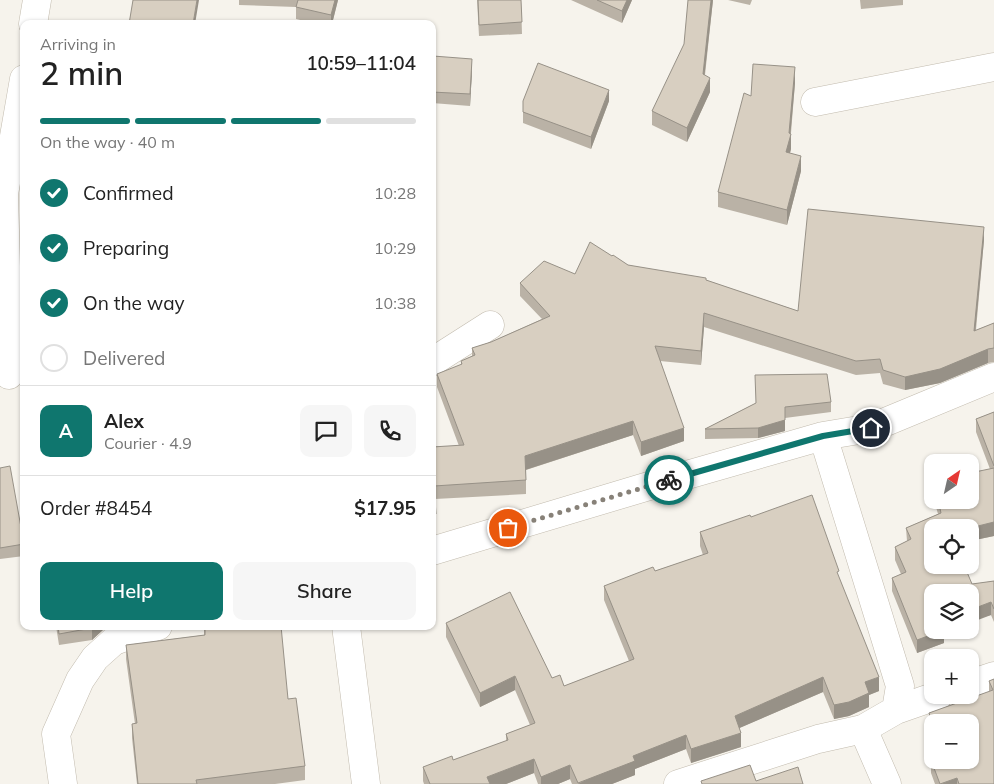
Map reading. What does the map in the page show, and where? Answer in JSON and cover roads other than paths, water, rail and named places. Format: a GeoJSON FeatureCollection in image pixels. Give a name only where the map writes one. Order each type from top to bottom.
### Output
{"type":"FeatureCollection","features":[{"type":"Feature","properties":{"kind":"street"},"geometry":{"type":"LineString","coordinates":[[34,20],[37,0]]}},
{"type":"Feature","properties":{"kind":"street"},"geometry":{"type":"LineString","coordinates":[[816,102],[994,67]]}},
{"type":"Feature","properties":{"kind":"street"},"geometry":{"type":"LineString","coordinates":[[11,376],[14,196],[20,126]]}},
{"type":"Feature","properties":{"kind":"street"},"geometry":{"type":"LineString","coordinates":[[436,359],[490,325]]}},
{"type":"Feature","properties":{"kind":"street"},"geometry":{"type":"LineString","coordinates":[[436,550],[823,436],[871,428],[994,377]]}},
{"type":"Feature","properties":{"kind":"street"},"geometry":{"type":"LineString","coordinates":[[823,436],[900,686],[896,710]]}},
{"type":"Feature","properties":{"kind":"street"},"geometry":{"type":"LineString","coordinates":[[63,784],[56,734],[80,680],[94,658],[114,641],[145,630]]}},
{"type":"Feature","properties":{"kind":"street"},"geometry":{"type":"LineString","coordinates":[[347,630],[366,784]]}},
{"type":"Feature","properties":{"kind":"street"},"geometry":{"type":"LineString","coordinates":[[979,681],[994,676]]}},
{"type":"Feature","properties":{"kind":"street"},"geometry":{"type":"LineString","coordinates":[[678,784],[818,739],[863,729],[896,710],[924,700]]}},
{"type":"Feature","properties":{"kind":"street"},"geometry":{"type":"LineString","coordinates":[[863,729],[887,784]]}}]}
